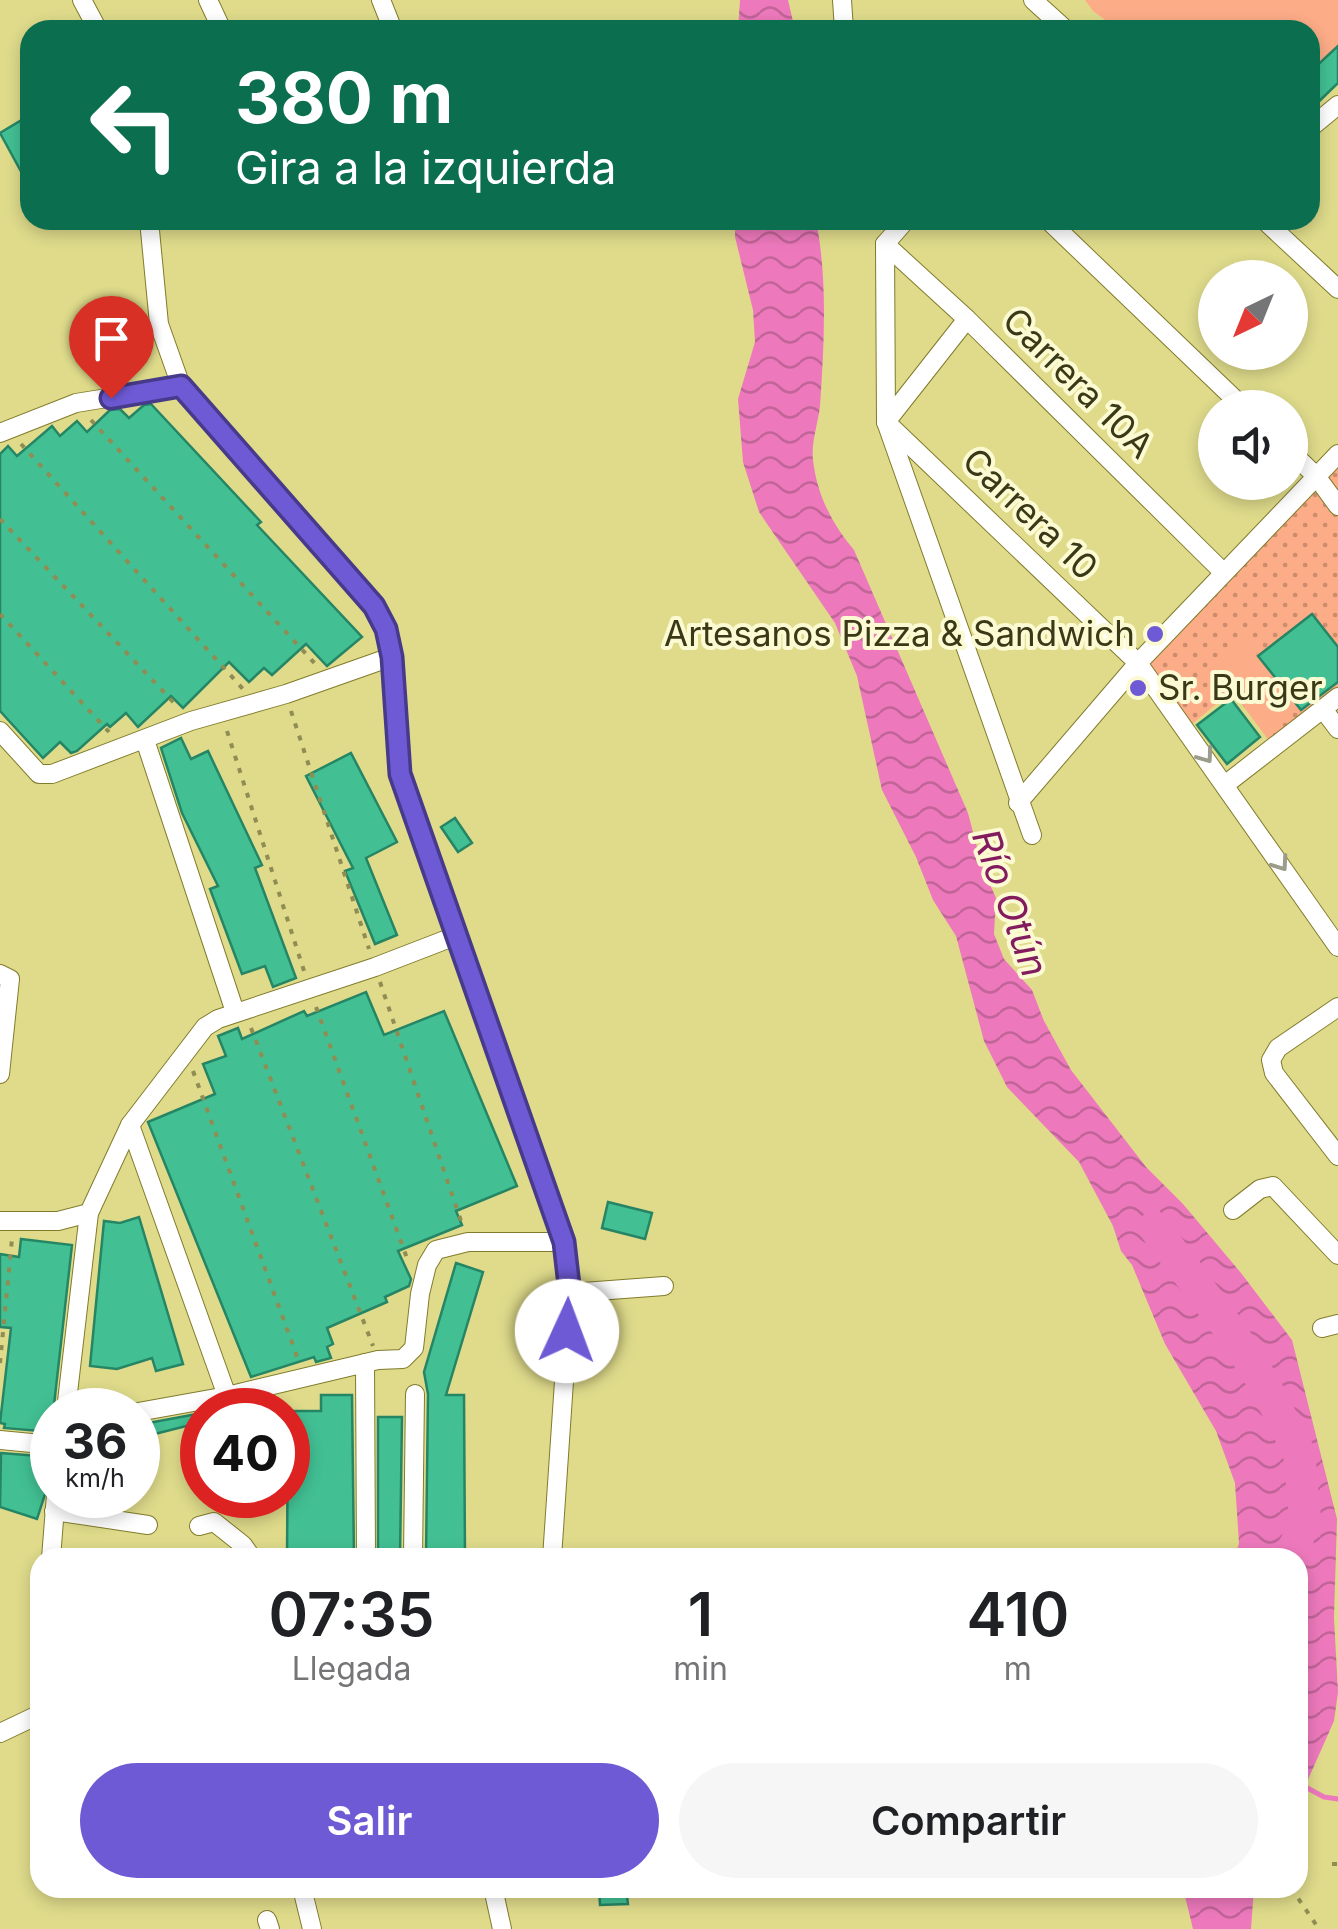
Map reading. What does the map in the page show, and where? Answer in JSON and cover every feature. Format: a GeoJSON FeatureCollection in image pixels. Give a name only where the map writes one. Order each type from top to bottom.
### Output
{"type":"FeatureCollection","features":[{"type":"Feature","properties":{"kind":"street"},"geometry":{"type":"LineString","coordinates":[[1033,0],[1055,20]]}},
{"type":"Feature","properties":{"kind":"street"},"geometry":{"type":"LineString","coordinates":[[150,230],[159,324],[181,386],[374,606],[386,629],[392,657],[400,774],[564,1242],[570,1294],[553,1548]]}},
{"type":"Feature","properties":{"kind":"street"},"geometry":{"type":"LineString","coordinates":[[897,230],[885,244],[886,422],[1032,836]]}},
{"type":"Feature","properties":{"kind":"street"},"geometry":{"type":"LineString","coordinates":[[1058,230],[1225,390]]}},
{"type":"Feature","properties":{"kind":"street"},"geometry":{"type":"LineString","coordinates":[[1275,230],[1338,289]]}},
{"type":"Feature","properties":{"kind":"street","name":"Carrera 10A"},"geometry":{"type":"LineString","coordinates":[[885,244],[1223,572]]}},
{"type":"Feature","properties":{"kind":"street"},"geometry":{"type":"LineString","coordinates":[[886,422],[967,320]]}},
{"type":"Feature","properties":{"kind":"street"},"geometry":{"type":"LineString","coordinates":[[4,431],[76,403],[181,386]]}},
{"type":"Feature","properties":{"kind":"street","name":"Carrera 10"},"geometry":{"type":"LineString","coordinates":[[886,422],[1138,663],[1338,946]]}},
{"type":"Feature","properties":{"kind":"street"},"geometry":{"type":"LineString","coordinates":[[1018,803],[1138,663],[1338,454]]}},
{"type":"Feature","properties":{"kind":"street"},"geometry":{"type":"LineString","coordinates":[[1308,468],[1338,506]]}},
{"type":"Feature","properties":{"kind":"street"},"geometry":{"type":"LineString","coordinates":[[0,732],[39,774],[52,774],[191,721],[257,704],[392,657]]}},
{"type":"Feature","properties":{"kind":"street"},"geometry":{"type":"LineString","coordinates":[[1226,784],[1330,703],[1338,728]]}},
{"type":"Feature","properties":{"kind":"street"},"geometry":{"type":"LineString","coordinates":[[145,740],[239,1011]]}},
{"type":"Feature","properties":{"kind":"street"},"geometry":{"type":"LineString","coordinates":[[69,1388],[89,1213],[130,1126],[206,1027],[239,1011],[458,935]]}},
{"type":"Feature","properties":{"kind":"street"},"geometry":{"type":"LineString","coordinates":[[0,974],[10,979],[0,1074]]}},
{"type":"Feature","properties":{"kind":"street"},"geometry":{"type":"LineString","coordinates":[[1338,1007],[1278,1048],[1271,1060],[1274,1073],[1338,1156]]}},
{"type":"Feature","properties":{"kind":"street"},"geometry":{"type":"LineString","coordinates":[[130,1126],[224,1388]]}},
{"type":"Feature","properties":{"kind":"street"},"geometry":{"type":"LineString","coordinates":[[1234,1210],[1260,1189],[1273,1186],[1338,1255]]}},
{"type":"Feature","properties":{"kind":"street"},"geometry":{"type":"LineString","coordinates":[[7,1221],[58,1221],[89,1213]]}},
{"type":"Feature","properties":{"kind":"street"},"geometry":{"type":"LineString","coordinates":[[258,1388],[371,1361],[404,1358],[414,1348],[420,1294],[427,1265],[436,1250],[468,1242],[564,1242]]}},
{"type":"Feature","properties":{"kind":"street"},"geometry":{"type":"LineString","coordinates":[[570,1294],[664,1286]]}},
{"type":"Feature","properties":{"kind":"street"},"geometry":{"type":"LineString","coordinates":[[366,1548],[371,1361]]}},
{"type":"Feature","properties":{"kind":"street"},"geometry":{"type":"LineString","coordinates":[[413,1548],[415,1394]]}},
{"type":"Feature","properties":{"kind":"street"},"geometry":{"type":"LineString","coordinates":[[0,1440],[30,1443]]}},
{"type":"Feature","properties":{"kind":"street"},"geometry":{"type":"LineString","coordinates":[[52,1548],[54,1518]]}},
{"type":"Feature","properties":{"kind":"street"},"geometry":{"type":"LineString","coordinates":[[118,1518],[148,1525]]}},
{"type":"Feature","properties":{"kind":"street"},"geometry":{"type":"LineString","coordinates":[[199,1526],[214,1522],[245,1548]]}},
{"type":"Feature","properties":{"kind":"street"},"geometry":{"type":"LineString","coordinates":[[0,1733],[30,1719]]}},
{"type":"Feature","properties":{"kind":"street"},"geometry":{"type":"LineString","coordinates":[[304,1898],[312,1929]]}},
{"type":"Feature","properties":{"kind":"street"},"geometry":{"type":"LineString","coordinates":[[495,1898],[502,1929]]}},
{"type":"Feature","properties":{"kind":"path"},"geometry":{"type":"LineString","coordinates":[[76,403],[328,678]]}},
{"type":"Feature","properties":{"kind":"path"},"geometry":{"type":"LineString","coordinates":[[4,431],[257,704]]}},
{"type":"Feature","properties":{"kind":"path"},"geometry":{"type":"LineString","coordinates":[[0,519],[191,721]]}},
{"type":"Feature","properties":{"kind":"path"},"geometry":{"type":"LineString","coordinates":[[0,614],[122,746]]}},
{"type":"Feature","properties":{"kind":"path"},"geometry":{"type":"LineString","coordinates":[[239,1011],[371,1361]]}},
{"type":"Feature","properties":{"kind":"path"},"geometry":{"type":"LineString","coordinates":[[186,1051],[304,1376]]}},
{"type":"Feature","properties":{"kind":"path"},"geometry":{"type":"LineString","coordinates":[[0,1363],[7,1221]]}},
{"type":"Feature","properties":{"kind":"path"},"geometry":{"type":"LineString","coordinates":[[1298,1898],[1319,1929]]}},
{"type":"Feature","properties":{"kind":"shaded area"},"geometry":{"type":"Polygon","coordinates":[[[1085,0],[1338,0],[1338,83],[1320,100],[1320,20],[1105,20],[1085,0]]]}},
{"type":"Feature","properties":{"kind":"shaded area"},"geometry":{"type":"Polygon","coordinates":[[[1338,454],[1338,647],[1312,614],[1259,656],[1301,710],[1338,682],[1338,697],[1273,746],[1232,691],[1186,729],[1138,663],[1294,500],[1308,500],[1308,485],[1338,454]]]}},
{"type":"Feature","properties":{"kind":"shaded area"},"geometry":{"type":"Polygon","coordinates":[[[1246,641],[1297,704],[1264,731],[1213,668],[1246,641]]]}},
{"type":"Feature","properties":{"kind":"water"},"geometry":{"type":"Polygon","coordinates":[[[740,0],[788,0],[793,20],[739,20],[740,0]]]}},
{"type":"Feature","properties":{"kind":"water","name":"Río Otún"},"geometry":{"type":"Polygon","coordinates":[[[735,230],[817,230],[824,313],[820,406],[813,453],[818,485],[832,519],[854,550],[968,813],[982,866],[996,898],[994,934],[1004,959],[1032,990],[1071,1070],[1146,1167],[1183,1204],[1292,1340],[1337,1519],[1334,1618],[1338,1692],[1334,1721],[1308,1780],[1308,1548],[1238,1548],[1235,1483],[1216,1431],[1165,1344],[1132,1265],[1121,1251],[1113,1226],[1079,1162],[1007,1087],[984,1041],[956,936],[933,900],[882,790],[857,676],[835,623],[759,512],[743,462],[738,399],[755,342],[753,310],[735,230]],[[1181,1260],[1182,1276],[1210,1325],[1296,1452],[1301,1448],[1279,1385],[1193,1261],[1181,1260]]]}},
{"type":"Feature","properties":{"kind":"water"},"geometry":{"type":"Polygon","coordinates":[[[1185,1898],[1253,1898],[1251,1929],[1193,1929],[1185,1898]]]}},
{"type":"Feature","properties":{"kind":"building"},"geometry":{"type":"Polygon","coordinates":[[[1338,46],[1338,83],[1320,100],[1320,63],[1338,46]]]}},
{"type":"Feature","properties":{"kind":"building"},"geometry":{"type":"Polygon","coordinates":[[[20,121],[20,170],[0,133],[20,121]]]}},
{"type":"Feature","properties":{"kind":"building"},"geometry":{"type":"Polygon","coordinates":[[[151,404],[362,637],[327,666],[306,644],[272,675],[264,668],[249,682],[229,662],[183,708],[171,696],[138,727],[126,713],[77,751],[71,753],[60,742],[43,758],[0,711],[0,454],[8,446],[17,456],[52,426],[60,436],[77,421],[87,432],[110,410],[120,409],[129,418],[151,404]]]}},
{"type":"Feature","properties":{"kind":"building"},"geometry":{"type":"Polygon","coordinates":[[[1312,614],[1338,647],[1338,682],[1301,710],[1258,656],[1312,614]]]}},
{"type":"Feature","properties":{"kind":"building"},"geometry":{"type":"Polygon","coordinates":[[[1231,699],[1260,737],[1227,764],[1197,725],[1231,699]]]}},
{"type":"Feature","properties":{"kind":"building"},"geometry":{"type":"Polygon","coordinates":[[[181,738],[191,759],[208,751],[262,865],[255,868],[296,978],[273,987],[265,966],[242,974],[210,889],[218,886],[182,813],[161,748],[181,738]]]}},
{"type":"Feature","properties":{"kind":"building"},"geometry":{"type":"Polygon","coordinates":[[[351,753],[397,842],[366,858],[397,935],[375,944],[345,871],[353,868],[306,776],[351,753]]]}},
{"type":"Feature","properties":{"kind":"building"},"geometry":{"type":"Polygon","coordinates":[[[455,818],[472,843],[458,852],[441,827],[455,818]]]}},
{"type":"Feature","properties":{"kind":"building"},"geometry":{"type":"Polygon","coordinates":[[[366,992],[384,1035],[444,1011],[517,1186],[456,1211],[462,1225],[398,1251],[411,1279],[409,1286],[385,1297],[387,1302],[327,1328],[333,1344],[327,1347],[331,1358],[316,1362],[314,1357],[251,1377],[148,1122],[215,1094],[203,1064],[226,1056],[218,1036],[238,1028],[242,1039],[304,1011],[307,1016],[366,992]]]}},
{"type":"Feature","properties":{"kind":"building"},"geometry":{"type":"Polygon","coordinates":[[[608,1202],[652,1213],[645,1239],[602,1228],[608,1202]]]}},
{"type":"Feature","properties":{"kind":"building"},"geometry":{"type":"Polygon","coordinates":[[[139,1217],[183,1364],[156,1371],[152,1358],[117,1369],[90,1366],[104,1221],[120,1223],[139,1217]]]}},
{"type":"Feature","properties":{"kind":"building"},"geometry":{"type":"Polygon","coordinates":[[[21,1239],[72,1245],[56,1388],[30,1388],[30,1430],[4,1428],[5,1424],[0,1423],[11,1328],[0,1327],[0,1254],[19,1257],[21,1239]]]}},
{"type":"Feature","properties":{"kind":"building"},"geometry":{"type":"Polygon","coordinates":[[[456,1263],[483,1272],[446,1395],[464,1395],[465,1548],[426,1548],[428,1394],[424,1372],[456,1263]]]}},
{"type":"Feature","properties":{"kind":"building"},"geometry":{"type":"Polygon","coordinates":[[[321,1395],[352,1395],[354,1548],[287,1548],[287,1518],[310,1518],[310,1411],[321,1411],[321,1395]]]}},
{"type":"Feature","properties":{"kind":"building"},"geometry":{"type":"Polygon","coordinates":[[[180,1417],[180,1428],[160,1433],[160,1421],[180,1417]]]}},
{"type":"Feature","properties":{"kind":"building"},"geometry":{"type":"Polygon","coordinates":[[[378,1417],[402,1417],[400,1548],[378,1548],[378,1417]]]}},
{"type":"Feature","properties":{"kind":"building"},"geometry":{"type":"Polygon","coordinates":[[[1,1453],[30,1455],[30,1517],[0,1507],[1,1453]]]}},
{"type":"Feature","properties":{"kind":"building"},"geometry":{"type":"Polygon","coordinates":[[[600,1898],[627,1898],[628,1904],[600,1905],[600,1898]]]}},
{"type":"Feature","properties":{"kind":"waterway","name":"Río Otún"},"geometry":{"type":"LineString","coordinates":[[1154,1227],[1232,1333],[1299,1452],[1305,1518],[1294,1548]]}},
{"type":"Feature","properties":{"kind":"waterway"},"geometry":{"type":"LineString","coordinates":[[1308,1788],[1338,1799]]}},
{"type":"Feature","properties":{"kind":"place","name":"Artesanos Pizza & Sandwich"},"geometry":{"type":"Point","coordinates":[1155,634]}},
{"type":"Feature","properties":{"kind":"place","name":"Sr. Burger"},"geometry":{"type":"Point","coordinates":[1138,688]}},
{"type":"Feature","properties":{"kind":"route"},"geometry":{"type":"LineString","coordinates":[[111,398],[181,386],[374,606],[386,629],[392,657],[400,774],[564,1242],[570,1294],[567,1331]]}}]}
